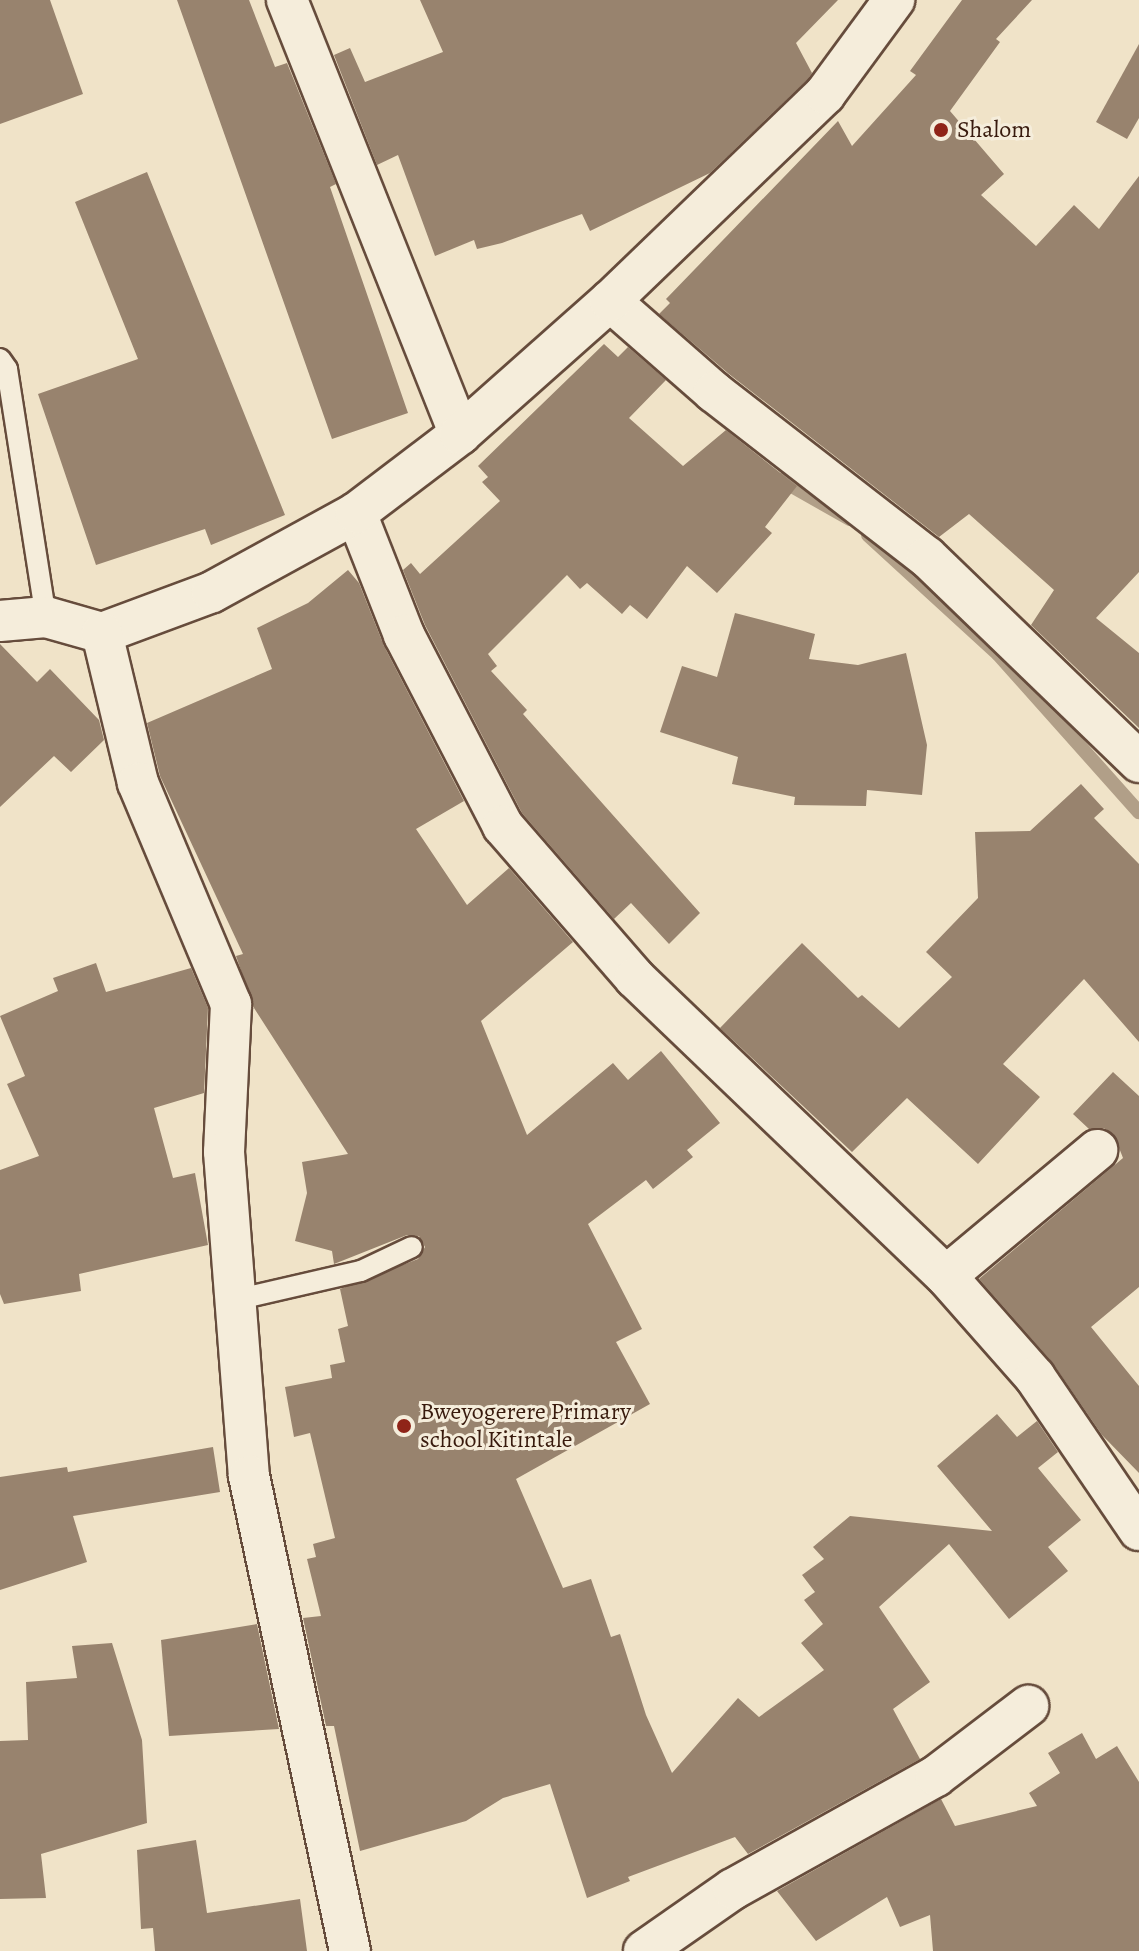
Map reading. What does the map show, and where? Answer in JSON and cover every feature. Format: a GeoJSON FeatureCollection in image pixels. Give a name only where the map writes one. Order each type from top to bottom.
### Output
{"type":"FeatureCollection","features":[{"type":"Feature","properties":{"kind":"street"},"geometry":{"type":"LineString","coordinates":[[287,0],[460,434]]}},
{"type":"Feature","properties":{"kind":"street"},"geometry":{"type":"LineString","coordinates":[[0,621],[46,617],[102,633],[212,592],[356,513],[460,434],[610,301],[825,94],[894,0]]}},
{"type":"Feature","properties":{"kind":"street"},"geometry":{"type":"LineString","coordinates":[[610,301],[714,392],[927,557],[1139,762]]}},
{"type":"Feature","properties":{"kind":"street"},"geometry":{"type":"LineString","coordinates":[[356,513],[404,635],[503,826],[635,978],[946,1276],[1035,1377],[1139,1530]]}},
{"type":"Feature","properties":{"kind":"street"},"geometry":{"type":"LineString","coordinates":[[102,633],[138,783],[231,1004],[224,1152],[249,1476],[350,1951]]}},
{"type":"Feature","properties":{"kind":"street"},"geometry":{"type":"LineString","coordinates":[[946,1276],[1097,1150]]}},
{"type":"Feature","properties":{"kind":"street"},"geometry":{"type":"LineString","coordinates":[[644,1951],[733,1889],[936,1776],[1028,1706]]}},
{"type":"Feature","properties":{"kind":"lane"},"geometry":{"type":"LineString","coordinates":[[0,359],[7,369],[46,617]]}},
{"type":"Feature","properties":{"kind":"lane"},"geometry":{"type":"LineString","coordinates":[[235,1300],[361,1271],[412,1247]]}},
{"type":"Feature","properties":{"kind":"building"},"geometry":{"type":"Polygon","coordinates":[[[0,0],[50,0],[83,94],[0,124],[0,0]]]}},
{"type":"Feature","properties":{"kind":"building"},"geometry":{"type":"Polygon","coordinates":[[[177,0],[249,0],[275,67],[287,63],[336,184],[330,187],[408,413],[332,439],[177,0]]]}},
{"type":"Feature","properties":{"kind":"building"},"geometry":{"type":"Polygon","coordinates":[[[420,0],[838,0],[796,43],[812,73],[808,79],[710,173],[590,231],[582,214],[502,243],[477,249],[474,240],[435,256],[398,155],[377,165],[334,55],[350,48],[365,82],[443,52],[420,0]]]}},
{"type":"Feature","properties":{"kind":"building"},"geometry":{"type":"Polygon","coordinates":[[[962,0],[1032,0],[996,39],[1000,42],[950,111],[1004,174],[981,195],[1036,246],[1074,205],[1099,229],[1139,176],[1139,572],[1096,618],[1139,653],[1139,728],[1031,625],[1054,590],[969,514],[939,537],[729,374],[659,314],[670,303],[666,299],[838,121],[852,146],[916,75],[910,71],[962,0]]]}},
{"type":"Feature","properties":{"kind":"building"},"geometry":{"type":"Polygon","coordinates":[[[1139,44],[1139,118],[1127,139],[1096,122],[1139,44]]]}},
{"type":"Feature","properties":{"kind":"building"},"geometry":{"type":"Polygon","coordinates":[[[147,172],[285,515],[211,545],[205,529],[96,565],[38,394],[138,359],[75,202],[147,172]]]}},
{"type":"Feature","properties":{"kind":"building"},"geometry":{"type":"Polygon","coordinates":[[[604,344],[618,357],[628,347],[666,380],[629,418],[683,466],[726,430],[797,486],[765,527],[772,533],[717,593],[687,566],[647,619],[630,605],[622,614],[587,583],[580,589],[567,575],[488,654],[497,666],[491,671],[527,710],[523,714],[700,913],[669,944],[631,903],[614,919],[522,813],[425,625],[403,570],[411,563],[420,574],[500,501],[482,482],[488,477],[478,466],[604,344]]]}},
{"type":"Feature","properties":{"kind":"building"},"geometry":{"type":"Polygon","coordinates":[[[348,570],[359,583],[384,646],[464,801],[416,829],[467,905],[509,868],[573,942],[481,1021],[527,1135],[613,1063],[628,1080],[661,1051],[720,1123],[687,1150],[693,1157],[653,1189],[646,1180],[588,1224],[642,1329],[616,1342],[650,1404],[516,1479],[563,1588],[591,1579],[611,1637],[620,1634],[646,1715],[672,1773],[738,1698],[759,1717],[824,1670],[801,1643],[823,1624],[804,1600],[815,1592],[802,1575],[824,1559],[813,1547],[850,1516],[992,1531],[937,1466],[997,1414],[1017,1437],[1037,1421],[1058,1452],[1038,1468],[1081,1520],[1048,1547],[1068,1571],[1009,1619],[949,1544],[879,1607],[930,1682],[893,1709],[920,1759],[748,1854],[735,1837],[628,1877],[630,1881],[587,1898],[550,1784],[503,1798],[466,1821],[360,1851],[334,1726],[326,1726],[303,1618],[321,1616],[307,1559],[316,1557],[313,1544],[335,1538],[310,1433],[294,1437],[285,1387],[332,1378],[330,1365],[345,1362],[338,1329],[348,1326],[340,1289],[418,1259],[425,1247],[419,1236],[407,1235],[334,1264],[332,1251],[295,1241],[307,1193],[302,1162],[348,1154],[254,1008],[236,956],[243,954],[160,776],[147,723],[272,669],[257,628],[308,603],[348,570]]]}},
{"type":"Feature","properties":{"kind":"building"},"geometry":{"type":"Polygon","coordinates":[[[735,613],[815,634],[809,659],[858,665],[906,653],[927,745],[922,795],[867,790],[866,806],[794,805],[795,797],[732,784],[738,757],[660,732],[682,666],[717,677],[735,613]]]}},
{"type":"Feature","properties":{"kind":"building"},"geometry":{"type":"Polygon","coordinates":[[[0,644],[37,682],[50,669],[99,720],[104,740],[71,772],[54,756],[0,807],[0,644]]]}},
{"type":"Feature","properties":{"kind":"building"},"geometry":{"type":"Polygon","coordinates":[[[1081,784],[1104,809],[1094,818],[1139,864],[1139,1042],[1084,979],[1003,1064],[1040,1097],[978,1164],[907,1098],[852,1152],[720,1028],[802,943],[858,998],[862,995],[899,1028],[952,977],[926,952],[978,898],[975,832],[1030,831],[1081,784]]]}},
{"type":"Feature","properties":{"kind":"building"},"geometry":{"type":"Polygon","coordinates":[[[96,963],[106,992],[191,968],[208,1008],[204,1093],[154,1108],[173,1178],[195,1173],[208,1245],[79,1274],[81,1291],[4,1304],[0,1294],[0,1170],[39,1156],[7,1084],[25,1076],[0,1016],[58,991],[53,978],[96,963]]]}},
{"type":"Feature","properties":{"kind":"building"},"geometry":{"type":"Polygon","coordinates":[[[1113,1072],[1139,1096],[1139,1287],[1091,1327],[1139,1386],[1139,1473],[1102,1435],[1052,1362],[979,1279],[1123,1158],[1114,1135],[1104,1128],[1089,1129],[1073,1114],[1113,1072]]]}},
{"type":"Feature","properties":{"kind":"building"},"geometry":{"type":"Polygon","coordinates":[[[213,1447],[220,1492],[73,1516],[87,1562],[0,1590],[0,1477],[67,1467],[68,1472],[213,1447]]]}},
{"type":"Feature","properties":{"kind":"building"},"geometry":{"type":"Polygon","coordinates":[[[257,1624],[279,1729],[169,1736],[161,1640],[257,1624]]]}},
{"type":"Feature","properties":{"kind":"building"},"geometry":{"type":"Polygon","coordinates":[[[112,1643],[142,1740],[147,1823],[41,1854],[46,1898],[0,1899],[0,1741],[28,1740],[26,1682],[77,1678],[72,1646],[112,1643]]]}},
{"type":"Feature","properties":{"kind":"building"},"geometry":{"type":"Polygon","coordinates":[[[1082,1733],[1096,1759],[1117,1746],[1139,1782],[1139,1951],[933,1951],[930,1915],[900,1927],[887,1897],[816,1941],[777,1891],[941,1799],[955,1826],[1037,1806],[1029,1793],[1060,1773],[1048,1753],[1082,1733]]]}},
{"type":"Feature","properties":{"kind":"building"},"geometry":{"type":"Polygon","coordinates":[[[196,1840],[207,1913],[300,1899],[307,1951],[155,1951],[153,1928],[141,1929],[137,1850],[196,1840]]]}},
{"type":"Feature","properties":{"kind":"waterway"},"geometry":{"type":"LineString","coordinates":[[781,480],[850,519]]}},
{"type":"Feature","properties":{"kind":"waterway"},"geometry":{"type":"LineString","coordinates":[[868,535],[998,654],[1139,812]]}},
{"type":"Feature","properties":{"kind":"place","name":"Shalom"},"geometry":{"type":"Point","coordinates":[941,130]}},
{"type":"Feature","properties":{"kind":"place","name":"Bweyogerere Primary school Kitintale"},"geometry":{"type":"Point","coordinates":[404,1426]}}]}
